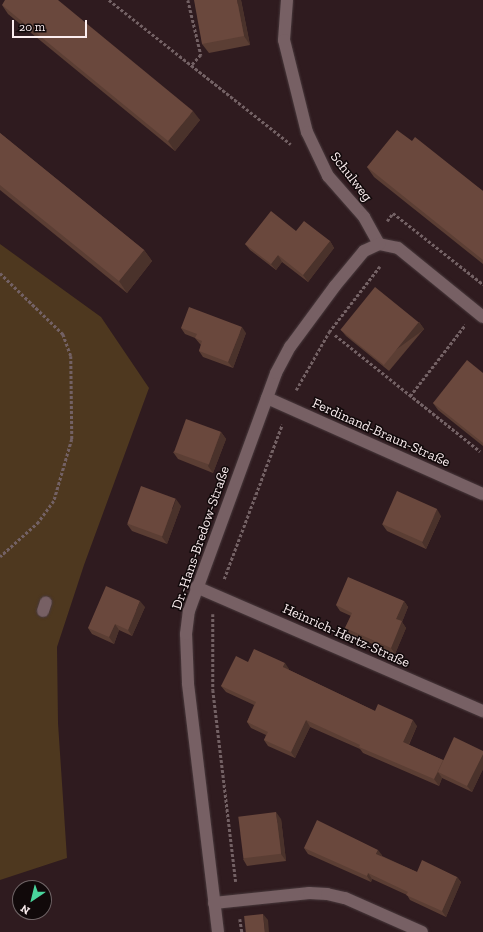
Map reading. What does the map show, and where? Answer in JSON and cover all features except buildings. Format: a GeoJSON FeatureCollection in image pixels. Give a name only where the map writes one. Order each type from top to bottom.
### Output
{"type":"FeatureCollection","features":[{"type":"Feature","properties":{"kind":"street","name":"Schulweg"},"geometry":{"type":"LineString","coordinates":[[287,0],[284,40],[307,132],[328,176],[364,217],[379,244]]}},
{"type":"Feature","properties":{"kind":"street"},"geometry":{"type":"LineString","coordinates":[[379,244],[398,248],[480,314]]}},
{"type":"Feature","properties":{"kind":"street","name":"Dr.-Hans-Bredow-Straße"},"geometry":{"type":"LineString","coordinates":[[218,932],[188,683],[186,634],[196,587],[267,398],[290,347],[310,317],[364,251],[379,244]]}},
{"type":"Feature","properties":{"kind":"street","name":"Ferdinand-Braun-Straße"},"geometry":{"type":"LineString","coordinates":[[267,398],[483,494]]}},
{"type":"Feature","properties":{"kind":"street","name":"Heinrich-Hertz-Straße"},"geometry":{"type":"LineString","coordinates":[[196,587],[483,711]]}},
{"type":"Feature","properties":{"kind":"street"},"geometry":{"type":"LineString","coordinates":[[214,903],[309,893],[327,894],[345,898],[422,932]]}},
{"type":"Feature","properties":{"kind":"path"},"geometry":{"type":"LineString","coordinates":[[109,0],[292,145]]}},
{"type":"Feature","properties":{"kind":"path"},"geometry":{"type":"LineString","coordinates":[[188,0],[201,55],[192,65]]}},
{"type":"Feature","properties":{"kind":"path"},"geometry":{"type":"LineString","coordinates":[[242,932],[213,690],[212,618],[288,408],[310,361],[329,332],[385,260],[379,244]]}},
{"type":"Feature","properties":{"kind":"path"},"geometry":{"type":"LineString","coordinates":[[0,273],[63,334],[71,356],[72,439],[54,501],[39,522],[0,557]]}},
{"type":"Feature","properties":{"kind":"path"},"geometry":{"type":"LineString","coordinates":[[410,396],[480,314]]}},
{"type":"Feature","properties":{"kind":"path"},"geometry":{"type":"LineString","coordinates":[[335,335],[480,451]]}},
{"type":"Feature","properties":{"kind":"shaded area"},"geometry":{"type":"Polygon","coordinates":[[[0,244],[101,317],[149,388],[84,565],[57,647],[58,723],[67,858],[0,880],[0,244]]]}}]}
